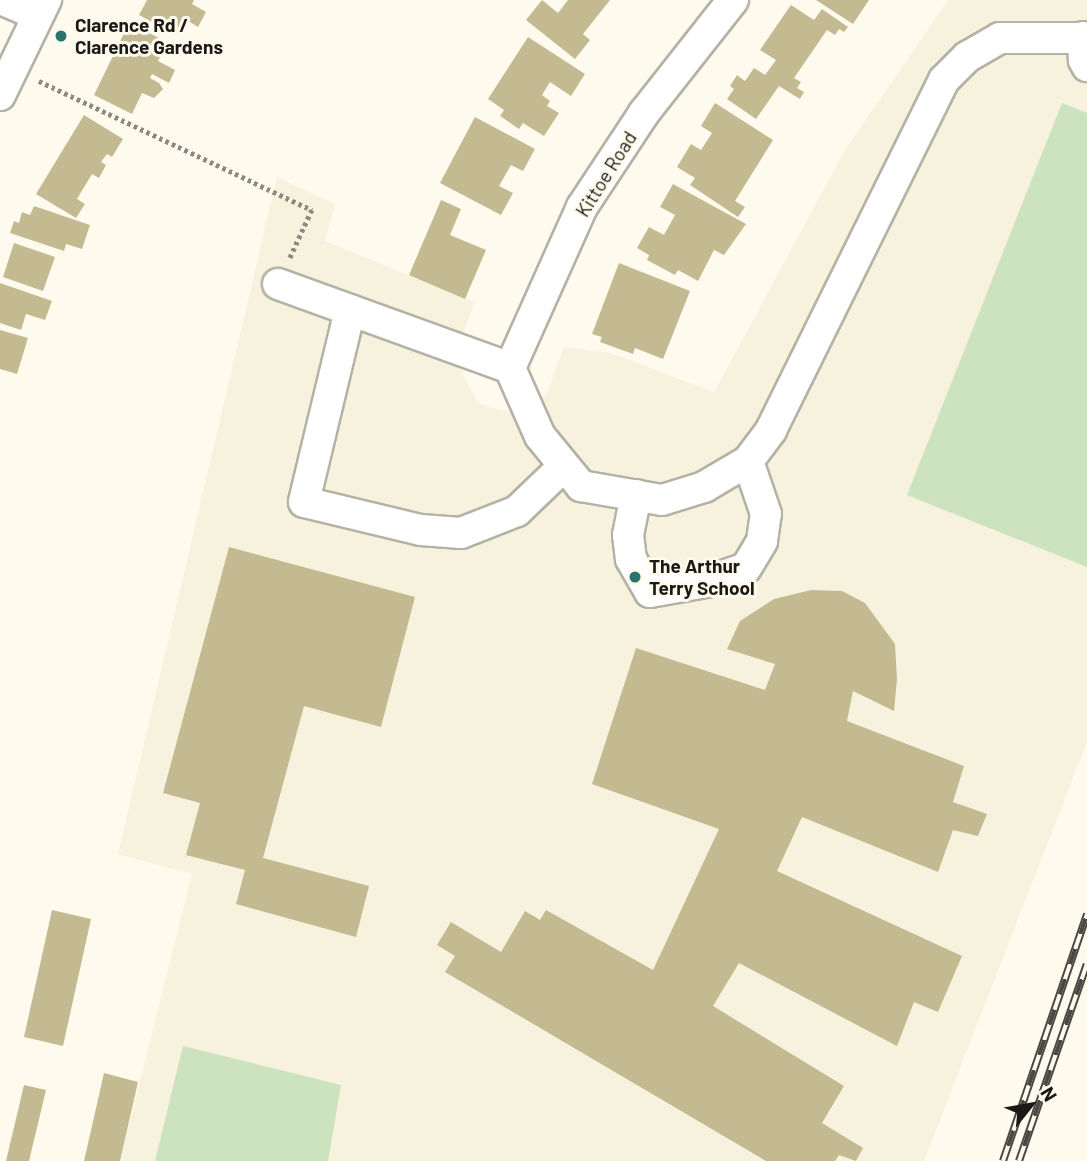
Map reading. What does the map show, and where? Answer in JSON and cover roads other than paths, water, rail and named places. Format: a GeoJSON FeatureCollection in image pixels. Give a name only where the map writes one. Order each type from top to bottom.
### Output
{"type":"FeatureCollection","features":[{"type":"Feature","properties":{"kind":"street"},"geometry":{"type":"LineString","coordinates":[[3,0],[42,8],[6,82]]}},
{"type":"Feature","properties":{"kind":"street","name":"Kittoe Road"},"geometry":{"type":"LineString","coordinates":[[510,368],[582,206],[644,113],[733,0]]}},
{"type":"Feature","properties":{"kind":"street"},"geometry":{"type":"LineString","coordinates":[[278,284],[510,368],[540,436],[581,486],[662,500],[704,487],[748,461],[771,430],[944,80],[967,57],[1000,38],[1086,47]]}},
{"type":"Feature","properties":{"kind":"street"},"geometry":{"type":"LineString","coordinates":[[350,310],[304,502],[421,530],[461,533],[517,511],[564,466]]}},
{"type":"Feature","properties":{"kind":"street"},"geometry":{"type":"LineString","coordinates":[[636,495],[628,535],[632,559],[650,592],[706,582],[746,568],[762,541],[766,514],[748,461]]}},
{"type":"Feature","properties":{"kind":"railway"},"geometry":{"type":"LineString","coordinates":[[1003,1161],[1087,914]]}},
{"type":"Feature","properties":{"kind":"railway"},"geometry":{"type":"LineString","coordinates":[[1019,1161],[1087,964]]}},
{"type":"Feature","properties":{"kind":"place","name":"Clarence Rd / Clarence Gardens"},"geometry":{"type":"Point","coordinates":[61,36]}},
{"type":"Feature","properties":{"kind":"place","name":"The Arthur Terry School"},"geometry":{"type":"Point","coordinates":[635,577]}}]}
